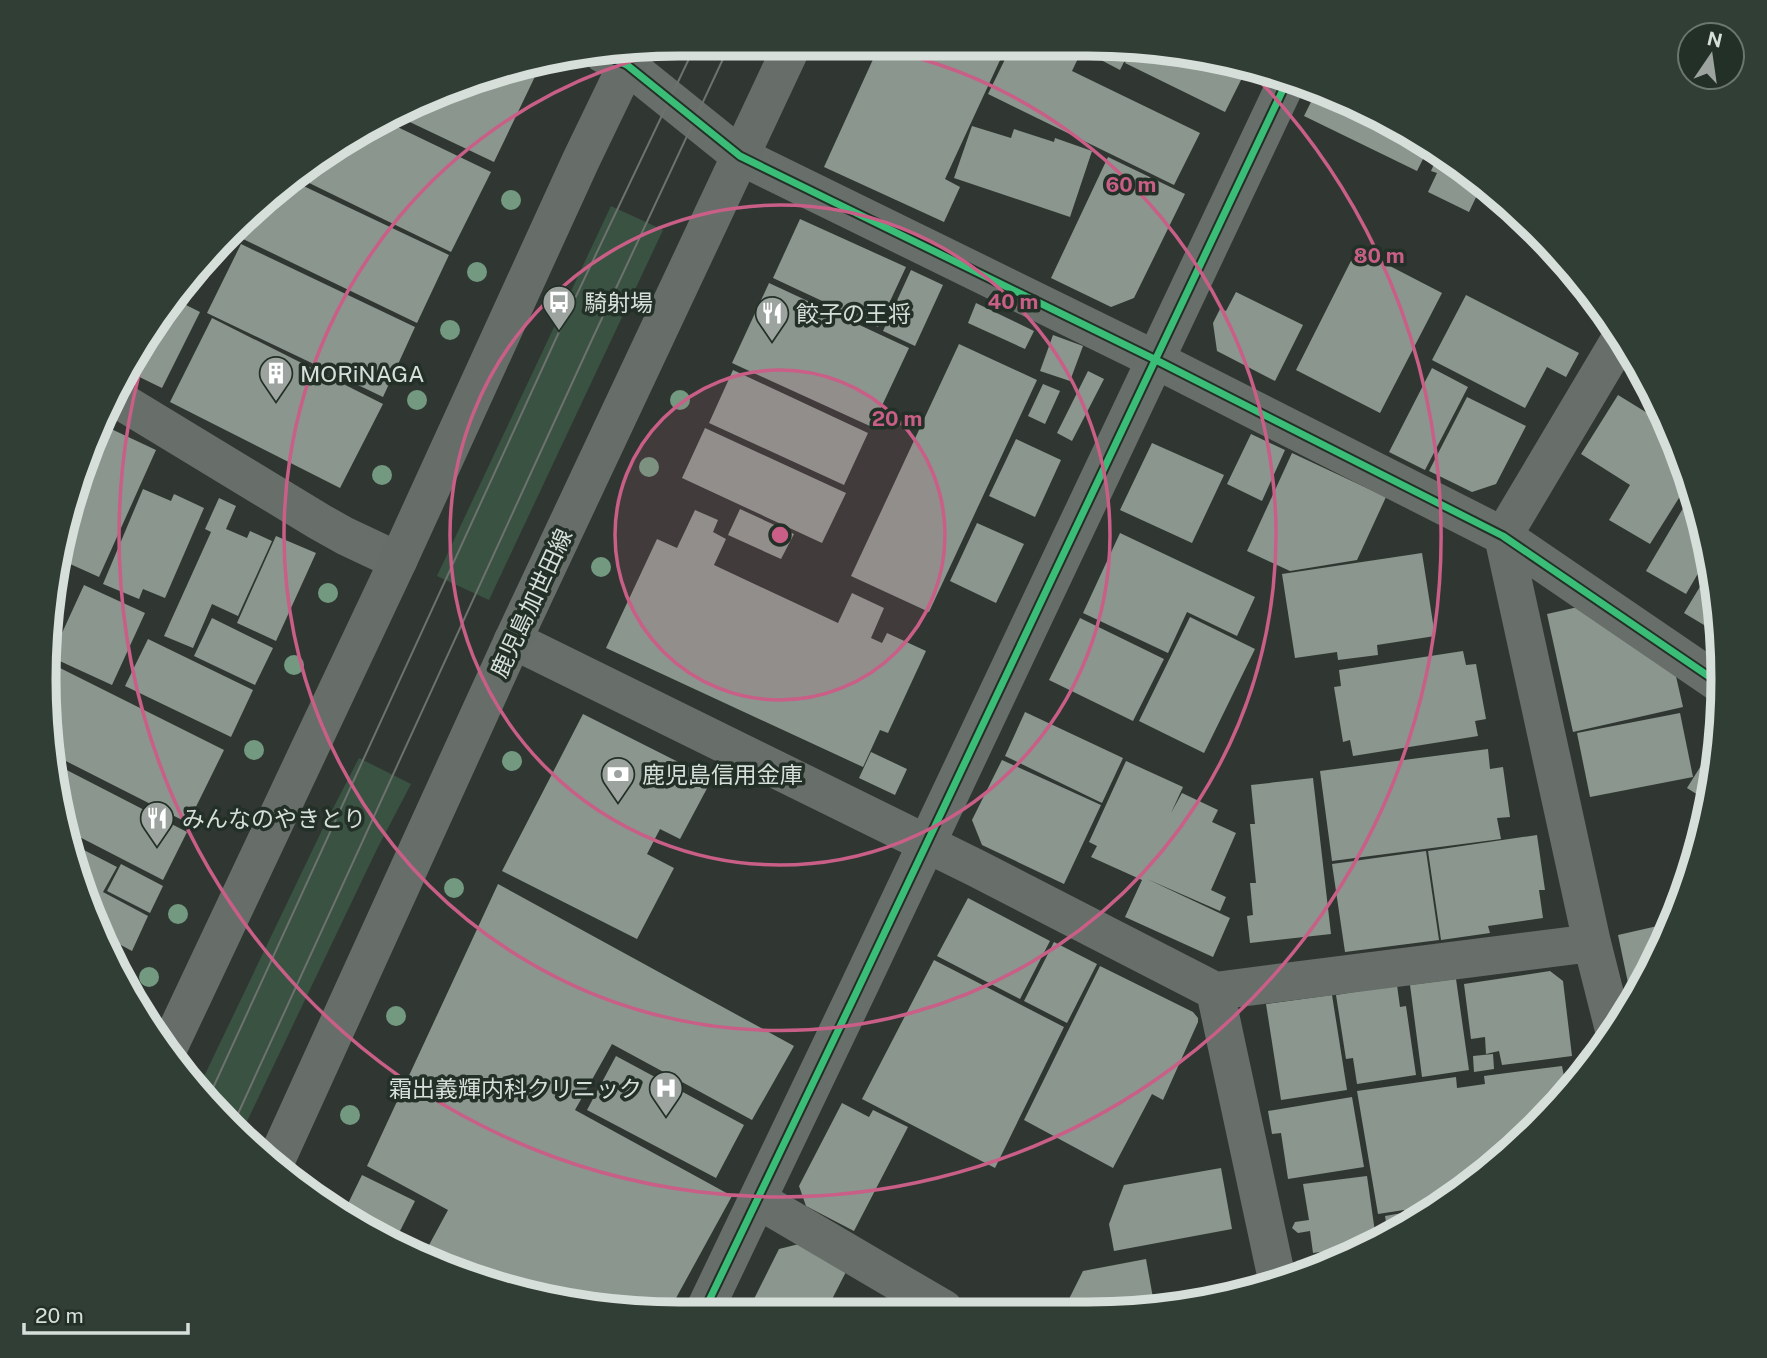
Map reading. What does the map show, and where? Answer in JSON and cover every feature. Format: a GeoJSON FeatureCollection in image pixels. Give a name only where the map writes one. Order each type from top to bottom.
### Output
{"type":"FeatureCollection","features":[{"type":"Feature","properties":{"kind":"main road","name":"鹿児島加世田線"},"geometry":{"type":"LineString","coordinates":[[279,1156],[513,640],[787,56]]}},
{"type":"Feature","properties":{"kind":"main road"},"geometry":{"type":"LineString","coordinates":[[172,1040],[398,561],[581,160],[620,59]]}},
{"type":"Feature","properties":{"kind":"street"},"geometry":{"type":"LineString","coordinates":[[624,58],[740,156],[1154,359],[1503,536],[1711,678]]}},
{"type":"Feature","properties":{"kind":"street"},"geometry":{"type":"LineString","coordinates":[[708,1302],[1283,87]]}},
{"type":"Feature","properties":{"kind":"street"},"geometry":{"type":"LineString","coordinates":[[1611,1017],[1503,536],[1615,348]]}},
{"type":"Feature","properties":{"kind":"street"},"geometry":{"type":"LineString","coordinates":[[121,401],[320,522],[398,561]]}},
{"type":"Feature","properties":{"kind":"street"},"geometry":{"type":"LineString","coordinates":[[513,640],[976,868],[1215,991],[1592,943]]}},
{"type":"Feature","properties":{"kind":"street"},"geometry":{"type":"LineString","coordinates":[[1215,991],[1276,1273]]}},
{"type":"Feature","properties":{"kind":"street"},"geometry":{"type":"LineString","coordinates":[[758,1200],[932,1302]]}},
{"type":"Feature","properties":{"kind":"green space"},"geometry":{"type":"Polygon","coordinates":[[[611,206],[663,230],[489,600],[437,576],[611,206]]]}},
{"type":"Feature","properties":{"kind":"green space"},"geometry":{"type":"Polygon","coordinates":[[[359,758],[411,784],[376,851],[245,1126],[203,1080],[359,758]]]}},
{"type":"Feature","properties":{"kind":"building"},"geometry":{"type":"Polygon","coordinates":[[[875,56],[1002,56],[945,179],[960,187],[944,222],[824,167],[875,56]]]}},
{"type":"Feature","properties":{"kind":"building"},"geometry":{"type":"Polygon","coordinates":[[[1007,56],[1079,56],[1072,71],[1200,133],[1174,185],[988,94],[1007,56]]]}},
{"type":"Feature","properties":{"kind":"building"},"geometry":{"type":"Polygon","coordinates":[[[1094,56],[1127,57],[1120,70],[1094,56]]]}},
{"type":"Feature","properties":{"kind":"building"},"geometry":{"type":"Polygon","coordinates":[[[1128,57],[1169,61],[1243,76],[1225,112],[1125,63],[1128,57]]]}},
{"type":"Feature","properties":{"kind":"building"},"geometry":{"type":"Polygon","coordinates":[[[537,73],[494,162],[404,119],[479,89],[537,73]]]}},
{"type":"Feature","properties":{"kind":"building"},"geometry":{"type":"Polygon","coordinates":[[[1313,98],[1364,120],[1425,155],[1417,171],[1304,116],[1313,98]]]}},
{"type":"Feature","properties":{"kind":"building"},"geometry":{"type":"Polygon","coordinates":[[[393,125],[491,172],[451,252],[305,181],[367,139],[393,125]]]}},
{"type":"Feature","properties":{"kind":"building"},"geometry":{"type":"Polygon","coordinates":[[[972,126],[1011,138],[1014,129],[1054,142],[1055,138],[1092,151],[1070,217],[954,178],[972,126]]]}},
{"type":"Feature","properties":{"kind":"building"},"geometry":{"type":"Polygon","coordinates":[[[1108,157],[1185,194],[1134,298],[1111,307],[1051,278],[1108,157]]]}},
{"type":"Feature","properties":{"kind":"building"},"geometry":{"type":"Polygon","coordinates":[[[1435,162],[1478,194],[1469,212],[1428,192],[1437,173],[1431,171],[1435,162]]]}},
{"type":"Feature","properties":{"kind":"building"},"geometry":{"type":"Polygon","coordinates":[[[301,185],[449,255],[417,323],[243,239],[247,230],[301,185]]]}},
{"type":"Feature","properties":{"kind":"building"},"geometry":{"type":"Polygon","coordinates":[[[800,219],[906,267],[878,327],[773,278],[800,219]]]}},
{"type":"Feature","properties":{"kind":"building"},"geometry":{"type":"Polygon","coordinates":[[[241,244],[415,327],[383,397],[207,313],[241,244]]]}},
{"type":"Feature","properties":{"kind":"building"},"geometry":{"type":"Polygon","coordinates":[[[1357,249],[1442,293],[1380,413],[1296,370],[1357,249]]]}},
{"type":"Feature","properties":{"kind":"building"},"geometry":{"type":"Polygon","coordinates":[[[911,270],[943,285],[915,346],[883,331],[911,270]]]}},
{"type":"Feature","properties":{"kind":"building"},"geometry":{"type":"Polygon","coordinates":[[[769,283],[909,348],[872,427],[732,363],[769,283]]]}},
{"type":"Feature","properties":{"kind":"building"},"geometry":{"type":"Polygon","coordinates":[[[1236,292],[1303,325],[1275,381],[1217,351],[1213,323],[1220,309],[1226,311],[1236,292]]]}},
{"type":"Feature","properties":{"kind":"building"},"geometry":{"type":"Polygon","coordinates":[[[1466,295],[1579,353],[1566,377],[1547,367],[1525,408],[1432,360],[1466,295]]]}},
{"type":"Feature","properties":{"kind":"building"},"geometry":{"type":"Polygon","coordinates":[[[183,303],[200,312],[162,388],[135,375],[183,303]]]}},
{"type":"Feature","properties":{"kind":"building"},"geometry":{"type":"Polygon","coordinates":[[[976,303],[1034,331],[1025,349],[968,323],[976,303]]]}},
{"type":"Feature","properties":{"kind":"building","name":"MORiNAGA"},"geometry":{"type":"Polygon","coordinates":[[[212,318],[383,404],[340,488],[170,402],[212,318]]]}},
{"type":"Feature","properties":{"kind":"building"},"geometry":{"type":"Polygon","coordinates":[[[1053,335],[1083,346],[1070,381],[1040,371],[1053,335]]]}},
{"type":"Feature","properties":{"kind":"building"},"geometry":{"type":"Polygon","coordinates":[[[959,344],[1037,380],[929,612],[851,576],[959,344]]]}},
{"type":"Feature","properties":{"kind":"building"},"geometry":{"type":"Polygon","coordinates":[[[1432,368],[1468,387],[1425,470],[1389,452],[1432,368]]]}},
{"type":"Feature","properties":{"kind":"building"},"geometry":{"type":"Polygon","coordinates":[[[733,370],[868,433],[844,485],[709,423],[733,370]]]}},
{"type":"Feature","properties":{"kind":"building"},"geometry":{"type":"Polygon","coordinates":[[[1088,371],[1104,379],[1072,441],[1057,433],[1088,371]]]}},
{"type":"Feature","properties":{"kind":"building"},"geometry":{"type":"Polygon","coordinates":[[[1043,384],[1060,391],[1045,424],[1028,416],[1043,384]]]}},
{"type":"Feature","properties":{"kind":"building"},"geometry":{"type":"Polygon","coordinates":[[[1618,395],[1653,417],[1682,493],[1650,544],[1609,520],[1630,485],[1581,454],[1618,395]]]}},
{"type":"Feature","properties":{"kind":"building"},"geometry":{"type":"Polygon","coordinates":[[[1467,397],[1526,426],[1496,484],[1472,492],[1429,471],[1467,397]]]}},
{"type":"Feature","properties":{"kind":"building"},"geometry":{"type":"Polygon","coordinates":[[[109,428],[156,450],[99,577],[67,563],[89,479],[109,428]]]}},
{"type":"Feature","properties":{"kind":"building"},"geometry":{"type":"Polygon","coordinates":[[[705,428],[846,493],[822,543],[682,478],[705,428]]]}},
{"type":"Feature","properties":{"kind":"building"},"geometry":{"type":"Polygon","coordinates":[[[1251,434],[1285,450],[1262,501],[1227,484],[1251,434]]]}},
{"type":"Feature","properties":{"kind":"building"},"geometry":{"type":"Polygon","coordinates":[[[1016,439],[1061,460],[1035,517],[989,496],[1016,439]]]}},
{"type":"Feature","properties":{"kind":"building"},"geometry":{"type":"Polygon","coordinates":[[[1152,443],[1224,475],[1192,543],[1120,510],[1152,443]]]}},
{"type":"Feature","properties":{"kind":"building"},"geometry":{"type":"Polygon","coordinates":[[[1292,453],[1386,497],[1357,560],[1290,571],[1247,551],[1292,453]]]}},
{"type":"Feature","properties":{"kind":"building"},"geometry":{"type":"Polygon","coordinates":[[[143,489],[171,501],[174,494],[204,508],[165,598],[143,589],[139,599],[103,584],[143,489]]]}},
{"type":"Feature","properties":{"kind":"building"},"geometry":{"type":"Polygon","coordinates":[[[219,498],[236,506],[226,529],[247,538],[250,531],[272,541],[238,616],[212,604],[193,648],[164,636],[211,532],[205,529],[219,498]]]}},
{"type":"Feature","properties":{"kind":"building"},"geometry":{"type":"Polygon","coordinates":[[[1686,504],[1701,568],[1686,594],[1646,571],[1686,504]]]}},
{"type":"Feature","properties":{"kind":"building"},"geometry":{"type":"Polygon","coordinates":[[[740,509],[794,534],[781,559],[728,535],[740,509]]]}},
{"type":"Feature","properties":{"kind":"building"},"geometry":{"type":"Polygon","coordinates":[[[695,510],[718,520],[713,532],[726,539],[714,565],[838,623],[852,593],[884,608],[871,638],[882,643],[887,633],[926,651],[888,733],[880,730],[863,767],[606,648],[657,539],[677,548],[695,510]]]}},
{"type":"Feature","properties":{"kind":"building"},"geometry":{"type":"Polygon","coordinates":[[[977,523],[1024,544],[996,603],[950,581],[977,523]]]}},
{"type":"Feature","properties":{"kind":"building"},"geometry":{"type":"Polygon","coordinates":[[[1120,533],[1255,597],[1237,636],[1187,612],[1168,653],[1083,613],[1120,533]]]}},
{"type":"Feature","properties":{"kind":"building"},"geometry":{"type":"Polygon","coordinates":[[[276,536],[316,553],[276,641],[237,623],[276,536]]]}},
{"type":"Feature","properties":{"kind":"building"},"geometry":{"type":"Polygon","coordinates":[[[1422,553],[1435,636],[1377,645],[1378,655],[1338,660],[1337,652],[1295,658],[1282,574],[1422,553]]]}},
{"type":"Feature","properties":{"kind":"building"},"geometry":{"type":"Polygon","coordinates":[[[1703,581],[1709,628],[1684,613],[1703,581]]]}},
{"type":"Feature","properties":{"kind":"building"},"geometry":{"type":"Polygon","coordinates":[[[84,585],[145,613],[112,685],[56,660],[57,644],[84,585]]]}},
{"type":"Feature","properties":{"kind":"building"},"geometry":{"type":"Polygon","coordinates":[[[1578,607],[1675,672],[1683,707],[1573,732],[1547,614],[1578,607]]]}},
{"type":"Feature","properties":{"kind":"building"},"geometry":{"type":"Polygon","coordinates":[[[1190,617],[1255,649],[1204,753],[1139,721],[1190,617]]]}},
{"type":"Feature","properties":{"kind":"building"},"geometry":{"type":"Polygon","coordinates":[[[212,618],[273,648],[255,685],[194,656],[212,618]]]}},
{"type":"Feature","properties":{"kind":"building"},"geometry":{"type":"Polygon","coordinates":[[[1080,618],[1164,659],[1133,721],[1049,680],[1080,618]]]}},
{"type":"Feature","properties":{"kind":"building"},"geometry":{"type":"Polygon","coordinates":[[[148,639],[253,690],[231,737],[125,686],[148,639]]]}},
{"type":"Feature","properties":{"kind":"building"},"geometry":{"type":"Polygon","coordinates":[[[1463,651],[1466,665],[1476,664],[1486,719],[1475,721],[1478,736],[1353,756],[1350,740],[1343,742],[1334,687],[1341,686],[1339,670],[1463,651]]]}},
{"type":"Feature","properties":{"kind":"building"},"geometry":{"type":"Polygon","coordinates":[[[56,666],[224,750],[188,823],[61,758],[56,666]]]}},
{"type":"Feature","properties":{"kind":"building"},"geometry":{"type":"Polygon","coordinates":[[[1025,712],[1123,758],[1102,803],[1005,756],[1025,712]]]}},
{"type":"Feature","properties":{"kind":"building"},"geometry":{"type":"Polygon","coordinates":[[[1680,713],[1693,777],[1590,797],[1577,733],[1680,713]]]}},
{"type":"Feature","properties":{"kind":"building","name":"鹿児島信用金庫"},"geometry":{"type":"Polygon","coordinates":[[[583,714],[712,779],[680,839],[660,829],[647,854],[674,868],[637,939],[502,871],[583,714]]]}},
{"type":"Feature","properties":{"kind":"building"},"geometry":{"type":"Polygon","coordinates":[[[1488,749],[1490,769],[1503,767],[1510,817],[1497,818],[1501,839],[1332,861],[1320,771],[1488,749]]]}},
{"type":"Feature","properties":{"kind":"building"},"geometry":{"type":"Polygon","coordinates":[[[871,752],[907,769],[895,795],[859,778],[871,752]]]}},
{"type":"Feature","properties":{"kind":"building"},"geometry":{"type":"Polygon","coordinates":[[[1706,757],[1700,796],[1687,788],[1706,757]]]}},
{"type":"Feature","properties":{"kind":"building"},"geometry":{"type":"Polygon","coordinates":[[[1002,760],[1101,805],[1064,884],[982,845],[972,820],[1002,760]]]}},
{"type":"Feature","properties":{"kind":"building"},"geometry":{"type":"Polygon","coordinates":[[[1126,761],[1183,787],[1171,813],[1182,793],[1218,810],[1212,822],[1236,833],[1211,890],[1226,897],[1220,911],[1147,879],[1230,918],[1213,957],[1125,917],[1142,880],[1091,857],[1097,846],[1089,842],[1126,761]]]}},
{"type":"Feature","properties":{"kind":"building"},"geometry":{"type":"Polygon","coordinates":[[[62,768],[187,832],[163,880],[76,835],[62,768]]]}},
{"type":"Feature","properties":{"kind":"building"},"geometry":{"type":"Polygon","coordinates":[[[1313,778],[1331,934],[1250,943],[1247,916],[1253,915],[1250,883],[1256,883],[1250,824],[1255,824],[1251,785],[1313,778]]]}},
{"type":"Feature","properties":{"kind":"building"},"geometry":{"type":"Polygon","coordinates":[[[1537,835],[1545,890],[1539,890],[1543,918],[1488,926],[1490,933],[1441,940],[1428,851],[1537,835]]]}},
{"type":"Feature","properties":{"kind":"building"},"geometry":{"type":"Polygon","coordinates":[[[80,849],[117,867],[103,892],[148,916],[132,951],[114,941],[80,849]]]}},
{"type":"Feature","properties":{"kind":"building"},"geometry":{"type":"Polygon","coordinates":[[[1426,851],[1439,940],[1345,952],[1332,864],[1426,851]]]}},
{"type":"Feature","properties":{"kind":"building"},"geometry":{"type":"Polygon","coordinates":[[[121,864],[163,886],[150,913],[107,891],[121,864]]]}},
{"type":"Feature","properties":{"kind":"building"},"geometry":{"type":"Polygon","coordinates":[[[498,884],[794,1046],[752,1120],[612,1044],[575,1110],[732,1196],[674,1302],[598,1297],[557,1290],[518,1281],[441,1255],[427,1249],[448,1210],[367,1166],[498,884]]]}},
{"type":"Feature","properties":{"kind":"building"},"geometry":{"type":"Polygon","coordinates":[[[968,898],[1050,941],[1020,999],[937,956],[968,898]]]}},
{"type":"Feature","properties":{"kind":"building"},"geometry":{"type":"Polygon","coordinates":[[[1660,925],[1629,988],[1618,935],[1660,925]]]}},
{"type":"Feature","properties":{"kind":"building"},"geometry":{"type":"Polygon","coordinates":[[[1054,942],[1097,964],[1067,1023],[1024,1001],[1054,942]]]}},
{"type":"Feature","properties":{"kind":"building"},"geometry":{"type":"Polygon","coordinates":[[[934,960],[1064,1027],[995,1168],[862,1099],[934,960]]]}},
{"type":"Feature","properties":{"kind":"building"},"geometry":{"type":"Polygon","coordinates":[[[1100,966],[1193,1012],[1198,1018],[1163,1100],[1152,1094],[1113,1168],[1024,1120],[1100,966]]]}},
{"type":"Feature","properties":{"kind":"building"},"geometry":{"type":"Polygon","coordinates":[[[1550,971],[1563,981],[1572,1056],[1502,1065],[1499,1051],[1486,1054],[1485,1037],[1471,1039],[1464,984],[1550,971]]]}},
{"type":"Feature","properties":{"kind":"building"},"geometry":{"type":"Polygon","coordinates":[[[1456,979],[1469,1070],[1422,1077],[1410,985],[1456,979]]]}},
{"type":"Feature","properties":{"kind":"building"},"geometry":{"type":"Polygon","coordinates":[[[1397,985],[1400,1007],[1406,1006],[1416,1075],[1357,1084],[1353,1058],[1346,1059],[1336,995],[1397,985]]]}},
{"type":"Feature","properties":{"kind":"building"},"geometry":{"type":"Polygon","coordinates":[[[1332,995],[1347,1090],[1281,1100],[1266,1004],[1332,995]]]}},
{"type":"Feature","properties":{"kind":"building"},"geometry":{"type":"Polygon","coordinates":[[[1493,1054],[1494,1069],[1474,1072],[1473,1056],[1493,1054]]]}},
{"type":"Feature","properties":{"kind":"building","name":"霜出義輝内科クリニック"},"geometry":{"type":"Polygon","coordinates":[[[616,1056],[744,1125],[716,1178],[587,1110],[616,1056]]]}},
{"type":"Feature","properties":{"kind":"building"},"geometry":{"type":"Polygon","coordinates":[[[1562,1066],[1565,1079],[1529,1120],[1467,1173],[1434,1197],[1405,1216],[1404,1210],[1378,1214],[1357,1091],[1456,1077],[1457,1088],[1485,1084],[1484,1076],[1562,1066]]]}},
{"type":"Feature","properties":{"kind":"building"},"geometry":{"type":"Polygon","coordinates":[[[1352,1097],[1364,1167],[1288,1179],[1281,1133],[1272,1134],[1268,1111],[1352,1097]]]}},
{"type":"Feature","properties":{"kind":"building"},"geometry":{"type":"Polygon","coordinates":[[[842,1103],[869,1117],[873,1110],[908,1127],[854,1231],[806,1206],[799,1186],[842,1103]]]}},
{"type":"Feature","properties":{"kind":"building"},"geometry":{"type":"Polygon","coordinates":[[[1221,1168],[1232,1229],[1114,1251],[1109,1224],[1124,1185],[1221,1168]]]}},
{"type":"Feature","properties":{"kind":"building"},"geometry":{"type":"Polygon","coordinates":[[[362,1175],[415,1201],[398,1235],[347,1206],[362,1175]]]}},
{"type":"Feature","properties":{"kind":"building"},"geometry":{"type":"Polygon","coordinates":[[[1367,1176],[1375,1232],[1338,1249],[1313,1253],[1310,1231],[1298,1233],[1292,1228],[1295,1222],[1309,1220],[1303,1184],[1367,1176]]]}},
{"type":"Feature","properties":{"kind":"building"},"geometry":{"type":"Polygon","coordinates":[[[1402,1213],[1402,1217],[1387,1226],[1385,1216],[1402,1213]]]}},
{"type":"Feature","properties":{"kind":"building"},"geometry":{"type":"Polygon","coordinates":[[[799,1244],[848,1268],[831,1302],[752,1302],[779,1249],[799,1244]]]}},
{"type":"Feature","properties":{"kind":"building"},"geometry":{"type":"Polygon","coordinates":[[[1317,1258],[1297,1266],[1296,1261],[1317,1258]]]}},
{"type":"Feature","properties":{"kind":"building"},"geometry":{"type":"Polygon","coordinates":[[[1146,1259],[1153,1299],[1068,1302],[1083,1271],[1146,1259]]]}},
{"type":"Feature","properties":{"kind":"tram line"},"geometry":{"type":"LineString","coordinates":[[212,1091],[559,332],[690,56]]}},
{"type":"Feature","properties":{"kind":"tram line"},"geometry":{"type":"LineString","coordinates":[[236,1118],[724,56]]}},
{"type":"Feature","properties":{"kind":"cycle path"},"geometry":{"type":"LineString","coordinates":[[615,59],[627,65],[740,156],[1154,359],[1503,536],[1711,678]]}},
{"type":"Feature","properties":{"kind":"cycle path"},"geometry":{"type":"LineString","coordinates":[[708,1302],[1284,88]]}},
{"type":"Feature","properties":{"kind":"place","name":"騎射場"},"geometry":{"type":"Point","coordinates":[559,332]}},
{"type":"Feature","properties":{"kind":"place","name":"餃子の王将"},"geometry":{"type":"Point","coordinates":[772,343]}},
{"type":"Feature","properties":{"kind":"place","name":"MORiNAGA"},"geometry":{"type":"Point","coordinates":[276,403]}},
{"type":"Feature","properties":{"kind":"place","name":"鹿児島信用金庫"},"geometry":{"type":"Point","coordinates":[618,804]}},
{"type":"Feature","properties":{"kind":"place","name":"みんなのやきとり"},"geometry":{"type":"Point","coordinates":[157,848]}},
{"type":"Feature","properties":{"kind":"place","name":"霜出義輝内科クリニック"},"geometry":{"type":"Point","coordinates":[666,1118]}}]}
